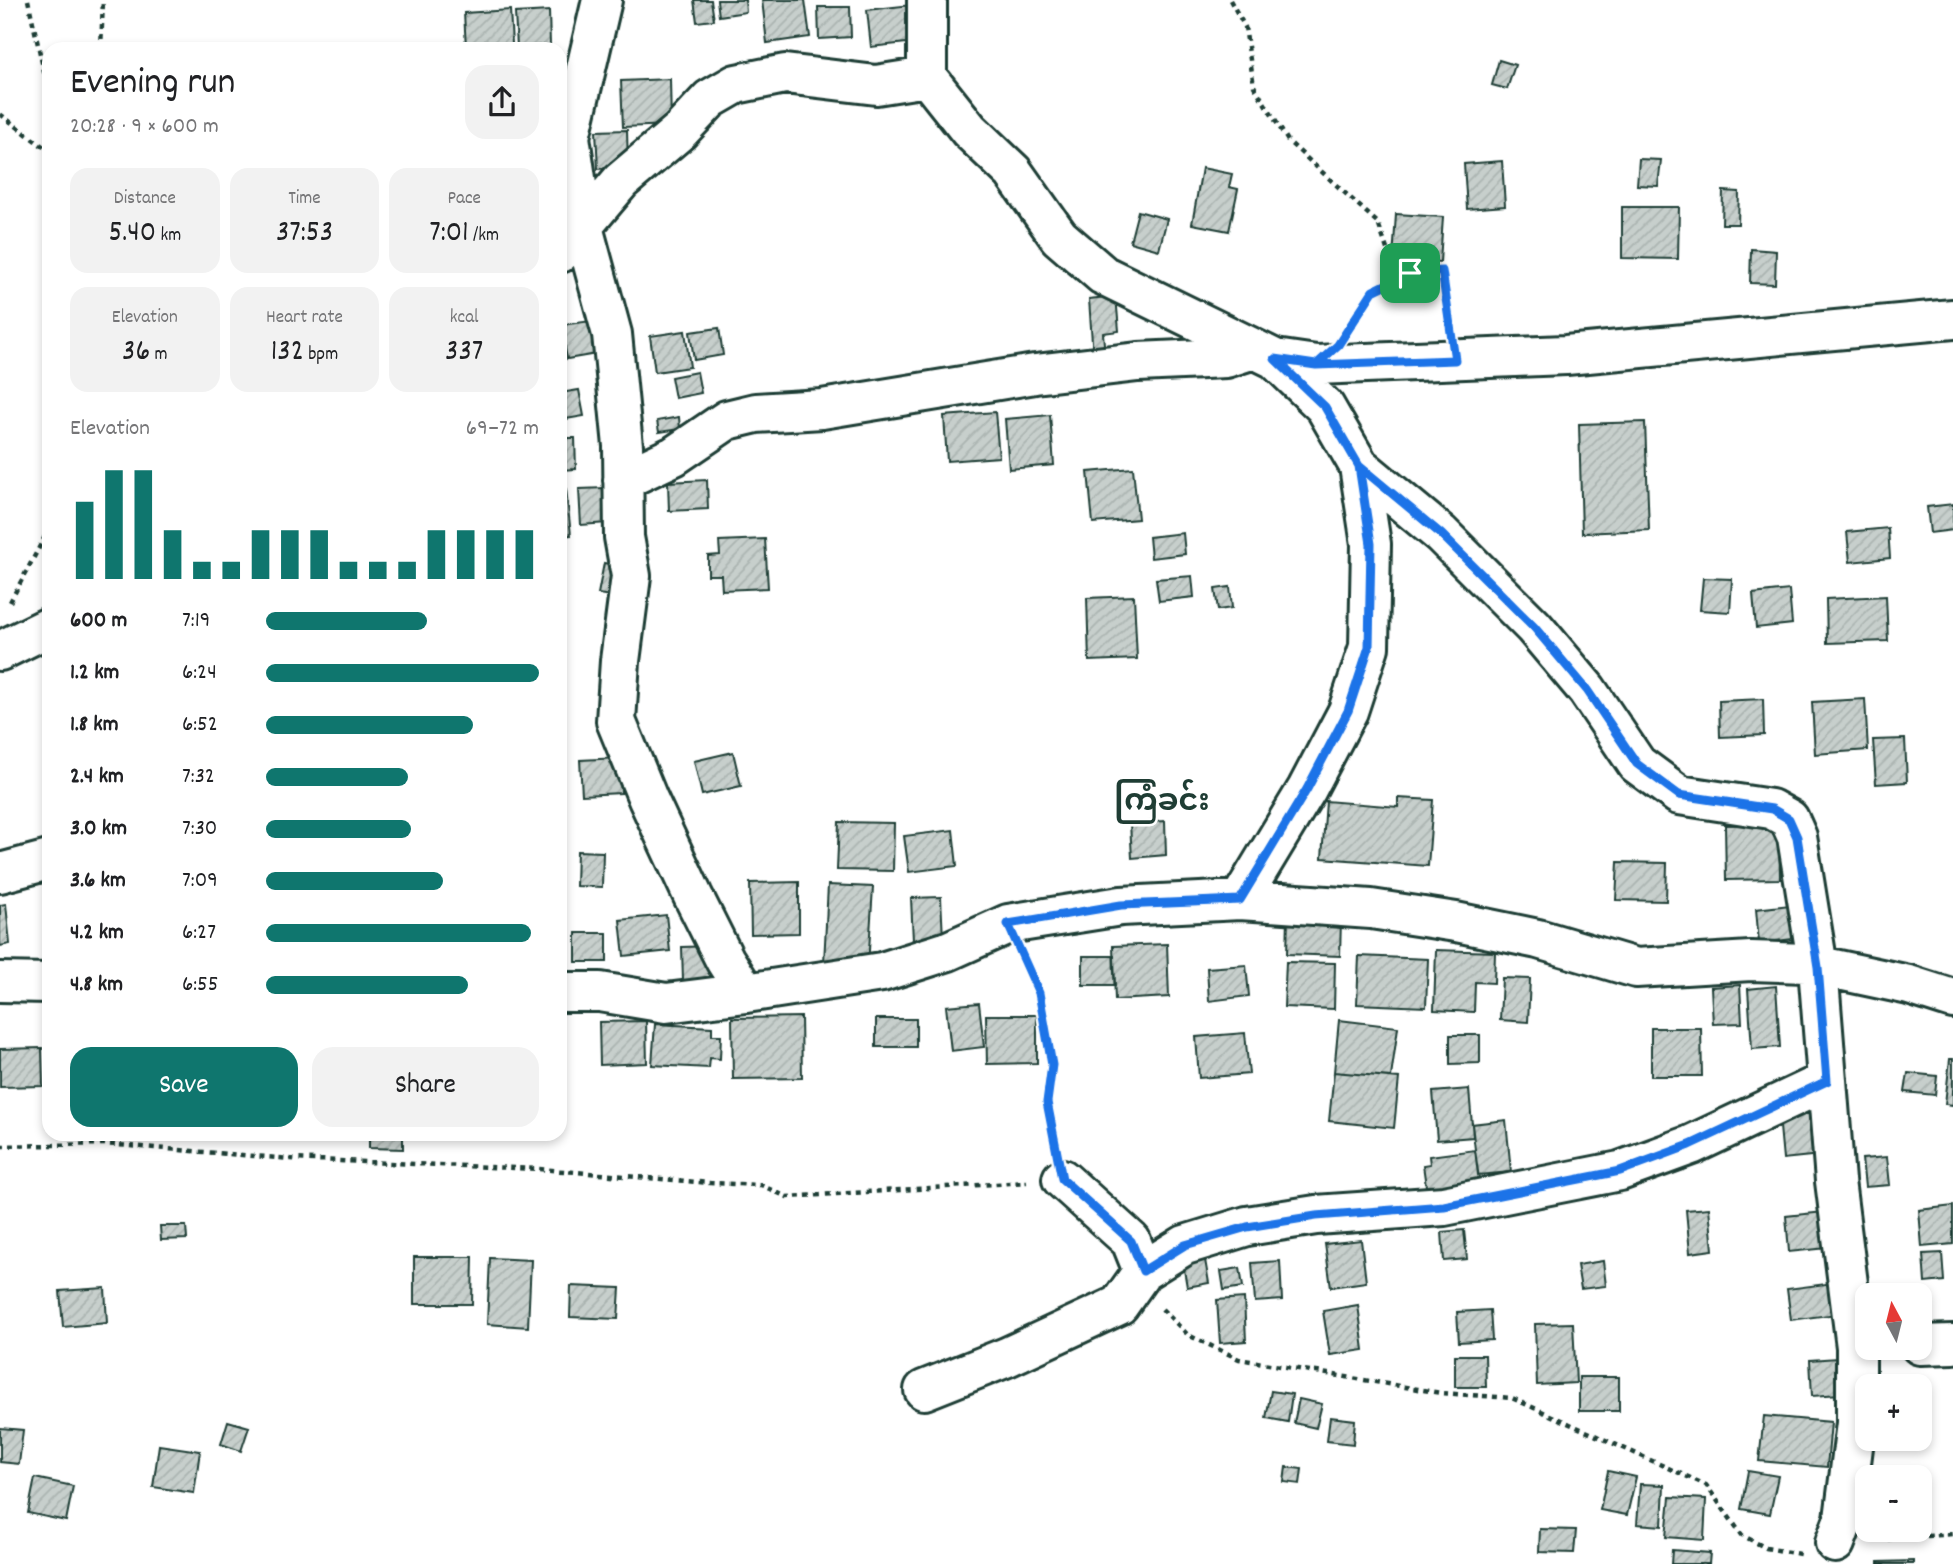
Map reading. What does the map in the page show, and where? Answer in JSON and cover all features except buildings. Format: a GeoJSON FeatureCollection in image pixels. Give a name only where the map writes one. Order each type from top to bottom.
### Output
{"type":"FeatureCollection","features":[{"type":"Feature","properties":{"kind":"street"},"geometry":{"type":"LineString","coordinates":[[602,0],[570,137],[572,240],[612,334],[623,446],[624,537],[631,576],[620,661],[616,721],[692,896],[725,960],[746,993]]}},
{"type":"Feature","properties":{"kind":"street"},"geometry":{"type":"LineString","coordinates":[[927,0],[927,77],[968,130],[1013,172],[1059,237],[1103,275],[1265,354],[1316,365],[1566,355],[1953,319]]}},
{"type":"Feature","properties":{"kind":"street"},"geometry":{"type":"LineString","coordinates":[[572,240],[621,181],[680,131],[710,99],[736,84],[785,74],[876,85],[927,77]]}},
{"type":"Feature","properties":{"kind":"street"},"geometry":{"type":"LineString","coordinates":[[623,480],[674,456],[727,420],[756,413],[822,409],[1035,374],[1138,362],[1265,354],[1325,407],[1359,466],[1441,534],[1534,627],[1587,690],[1637,764],[1679,795],[1772,809],[1789,819],[1797,837],[1818,967],[1835,1181],[1855,1304]]}},
{"type":"Feature","properties":{"kind":"street"},"geometry":{"type":"LineString","coordinates":[[1240,900],[1307,789],[1348,711],[1369,647],[1371,544],[1359,466]]}},
{"type":"Feature","properties":{"kind":"street"},"geometry":{"type":"LineString","coordinates":[[0,651],[42,630]]}},
{"type":"Feature","properties":{"kind":"street"},"geometry":{"type":"LineString","coordinates":[[0,873],[42,862]]}},
{"type":"Feature","properties":{"kind":"street"},"geometry":{"type":"LineString","coordinates":[[567,992],[600,992],[666,1003],[746,993],[881,971],[948,951],[1008,924],[1121,905],[1240,900],[1371,909],[1456,922],[1538,939],[1636,968],[1751,961],[1806,963],[1909,985],[1953,999]]}},
{"type":"Feature","properties":{"kind":"street"},"geometry":{"type":"LineString","coordinates":[[0,982],[42,983]]}},
{"type":"Feature","properties":{"kind":"street"},"geometry":{"type":"LineString","coordinates":[[924,1390],[1007,1357],[1119,1305],[1143,1271],[1185,1245],[1247,1227],[1316,1216],[1444,1206],[1620,1171],[1690,1145],[1827,1081]]}},
{"type":"Feature","properties":{"kind":"street"},"geometry":{"type":"LineString","coordinates":[[1062,1179],[1131,1241],[1143,1271]]}},
{"type":"Feature","properties":{"kind":"street"},"geometry":{"type":"LineString","coordinates":[[1932,1345],[1953,1344]]}},
{"type":"Feature","properties":{"kind":"street"},"geometry":{"type":"LineString","coordinates":[[1835,1543],[1844,1518],[1861,1360]]}},
{"type":"Feature","properties":{"kind":"path"},"geometry":{"type":"LineString","coordinates":[[28,0],[42,63]]}},
{"type":"Feature","properties":{"kind":"path"},"geometry":{"type":"LineString","coordinates":[[101,42],[103,0]]}},
{"type":"Feature","properties":{"kind":"path"},"geometry":{"type":"LineString","coordinates":[[1230,0],[1245,27],[1254,86],[1288,141],[1378,223],[1391,261],[1442,271]]}},
{"type":"Feature","properties":{"kind":"path"},"geometry":{"type":"LineString","coordinates":[[0,114],[42,146]]}},
{"type":"Feature","properties":{"kind":"path"},"geometry":{"type":"LineString","coordinates":[[1442,271],[1455,360]]}},
{"type":"Feature","properties":{"kind":"path"},"geometry":{"type":"LineString","coordinates":[[1316,365],[1338,345],[1373,291],[1410,273],[1442,271]]}},
{"type":"Feature","properties":{"kind":"path"},"geometry":{"type":"LineString","coordinates":[[7,607],[42,542]]}},
{"type":"Feature","properties":{"kind":"path"},"geometry":{"type":"LineString","coordinates":[[0,1146],[105,1144],[291,1159],[539,1169],[710,1184],[761,1185],[786,1197],[1062,1179],[1047,1102],[1052,1065],[1039,993],[1008,924]]}},
{"type":"Feature","properties":{"kind":"path"},"geometry":{"type":"LineString","coordinates":[[1143,1271],[1158,1305],[1188,1335],[1239,1359],[1441,1393],[1512,1398],[1706,1485],[1742,1535],[1766,1548],[1802,1555],[1835,1543],[1953,1535]]}},
{"type":"Feature","properties":{"kind":"district","name":"ကြံခင်း"},"geometry":{"type":"Point","coordinates":[1162,800]}},
{"type":"Feature","properties":{"kind":"route"},"geometry":{"type":"LineString","coordinates":[[1410,273],[1373,291],[1338,345],[1316,365],[1275,359],[1325,407],[1359,466],[1371,544],[1369,647],[1348,711],[1307,789],[1240,900],[1121,905],[1008,924],[1039,993],[1048,1034],[1052,1065],[1047,1102],[1058,1146],[1062,1179],[1115,1230],[1131,1241],[1143,1271],[1185,1245],[1247,1227],[1316,1216],[1444,1206],[1498,1192],[1620,1171],[1690,1145],[1827,1081],[1818,967],[1805,877],[1797,837],[1789,819],[1772,809],[1679,795],[1637,764],[1587,690],[1534,627],[1441,534],[1359,466],[1325,407],[1275,359],[1316,365],[1455,360],[1442,271],[1410,273]]}}]}
